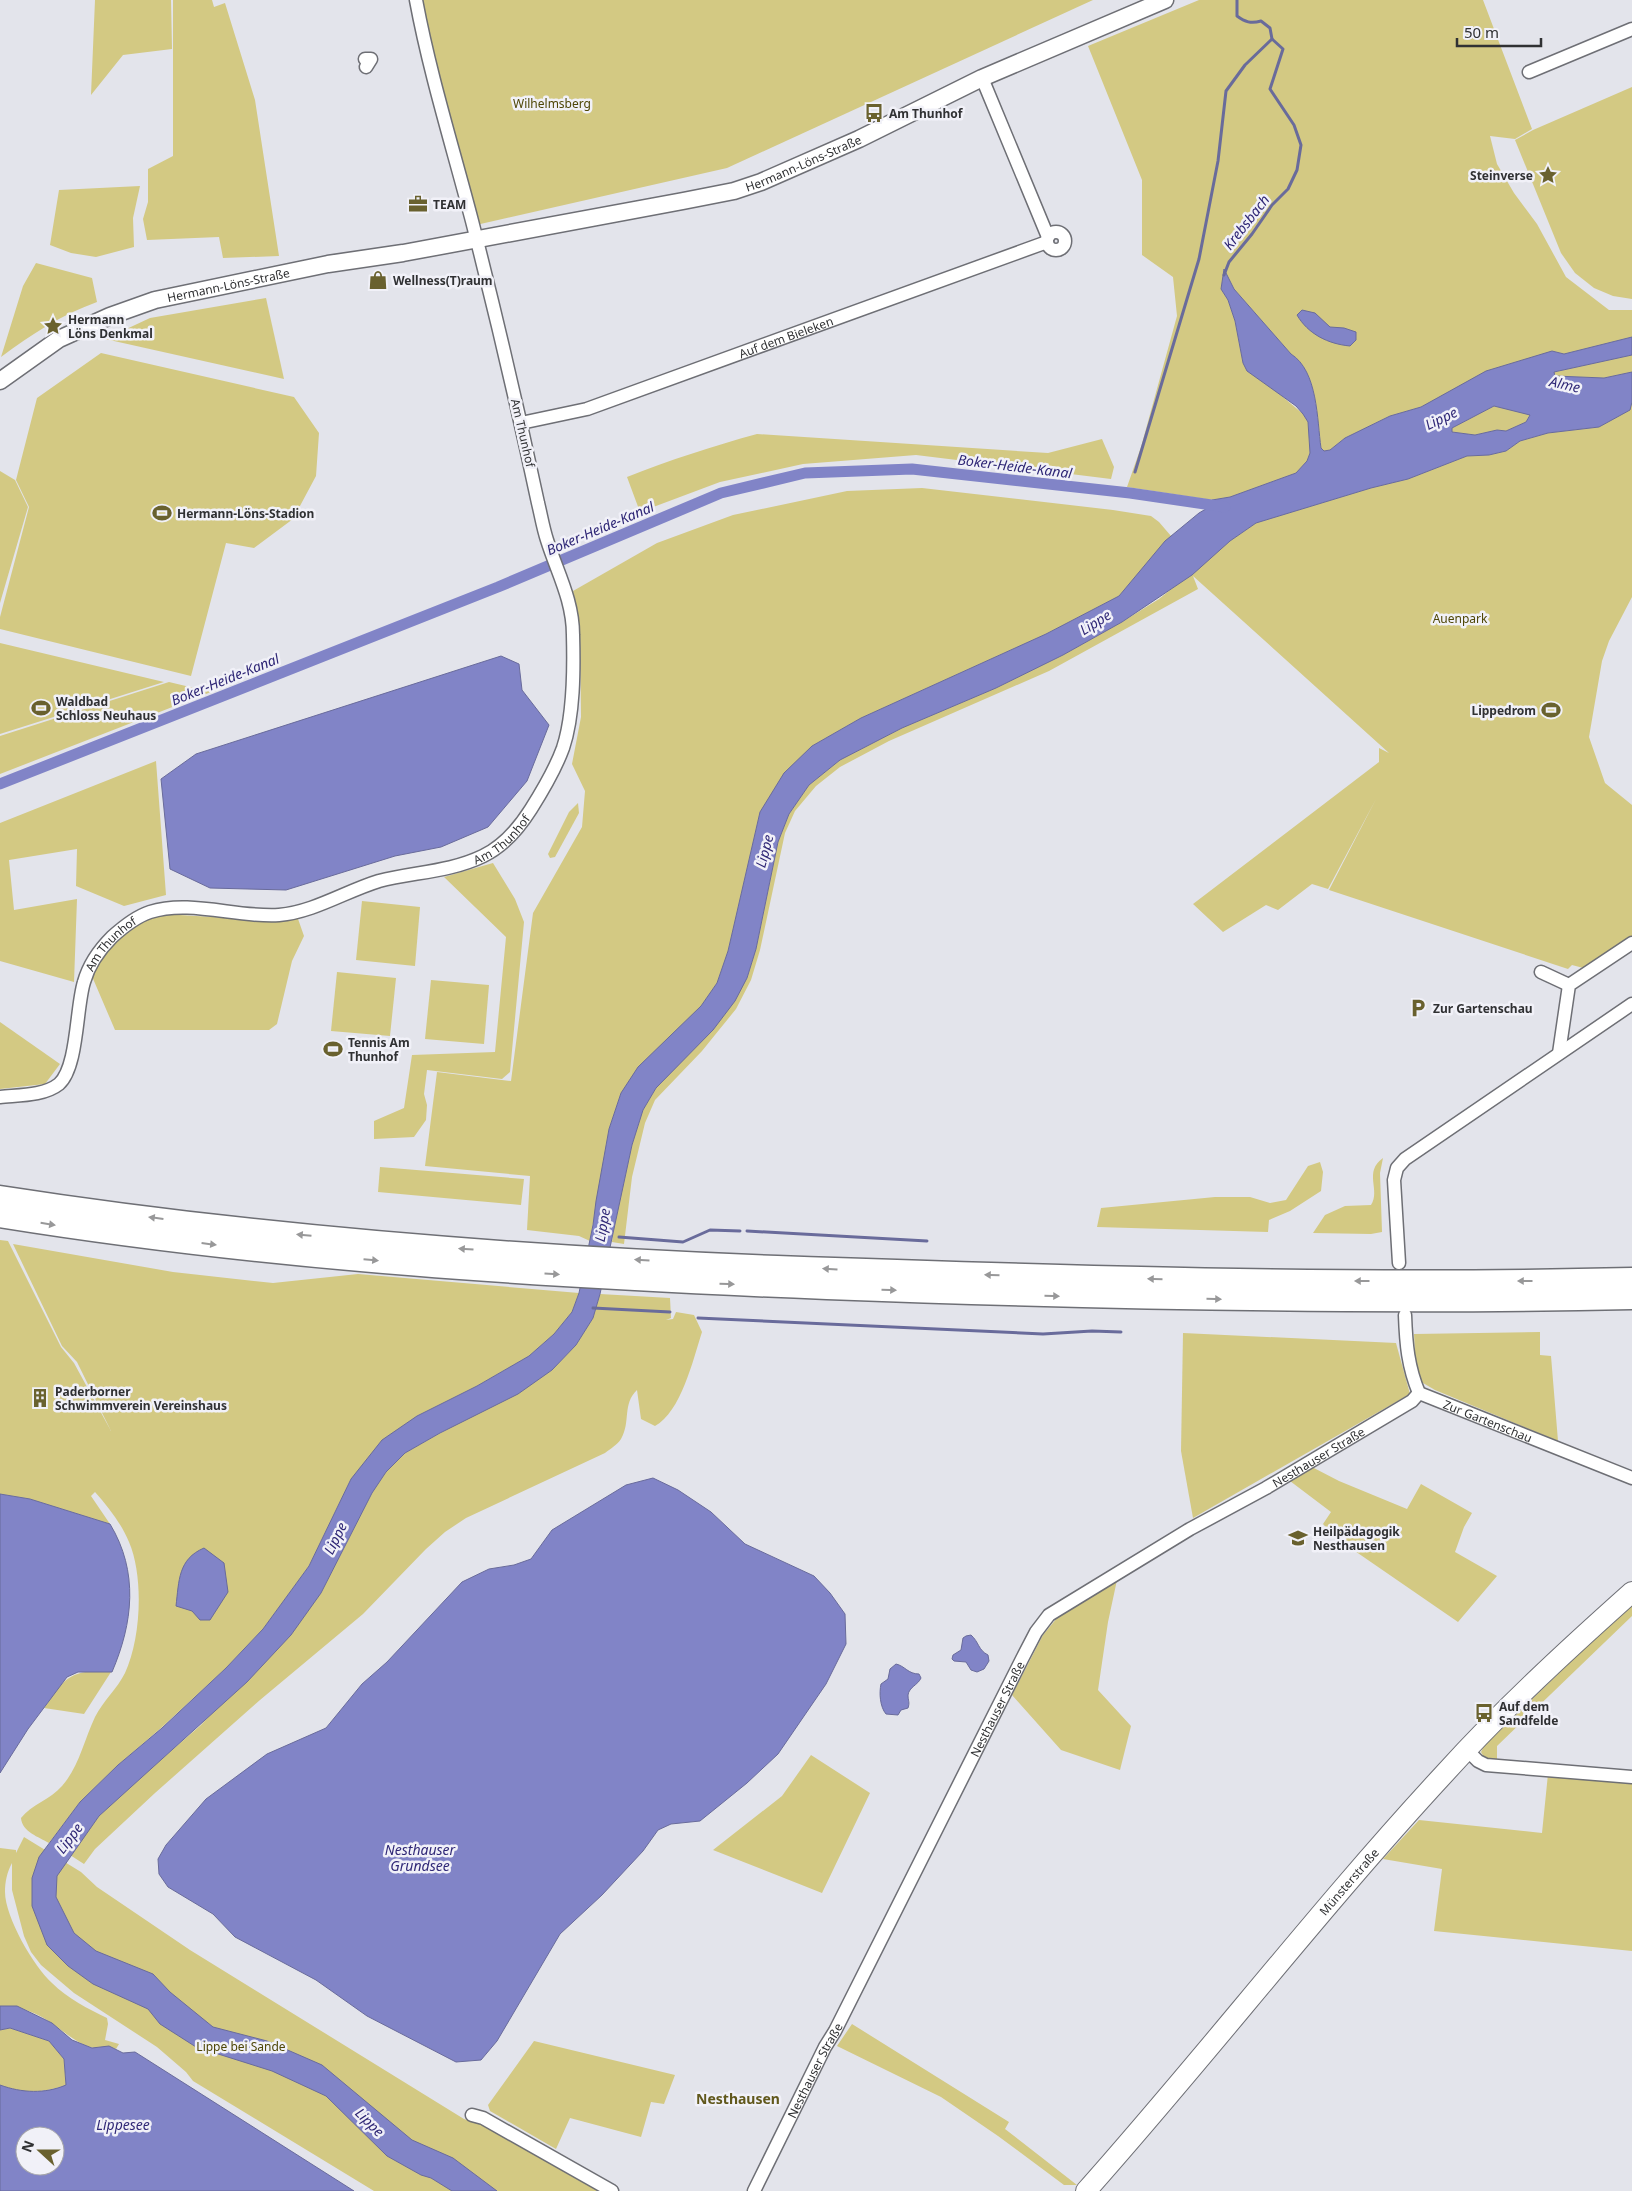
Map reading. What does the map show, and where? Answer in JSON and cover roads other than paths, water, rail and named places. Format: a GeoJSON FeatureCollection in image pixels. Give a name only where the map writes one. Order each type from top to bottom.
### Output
{"type":"FeatureCollection","features":[{"type":"Feature","properties":{"kind":"highway"},"geometry":{"type":"LineString","coordinates":[[0,1198],[678,1282],[1034,1296],[1364,1301],[1632,1298]]}},
{"type":"Feature","properties":{"kind":"highway"},"geometry":{"type":"LineString","coordinates":[[0,1216],[68,1227],[287,1253],[509,1262],[691,1263],[903,1273],[1230,1281],[1632,1279]]}},
{"type":"Feature","properties":{"kind":"highway"},"geometry":{"type":"LineString","coordinates":[[1574,1280],[1632,1272]]}},
{"type":"Feature","properties":{"kind":"main road","name":"Münsterstraße"},"geometry":{"type":"LineString","coordinates":[[1086,2191],[1341,1890],[1467,1750],[1515,1700],[1632,1592]]}},
{"type":"Feature","properties":{"kind":"street"},"geometry":{"type":"LineString","coordinates":[[416,0],[476,239]]}},
{"type":"Feature","properties":{"kind":"street","name":"Hermann-Löns-Straße"},"geometry":{"type":"LineString","coordinates":[[0,381],[59,339],[110,316],[155,300],[328,264],[476,239],[734,191],[810,162],[982,78],[1165,0]]}},
{"type":"Feature","properties":{"kind":"street"},"geometry":{"type":"LineString","coordinates":[[1529,72],[1632,29]]}},
{"type":"Feature","properties":{"kind":"street","name":"Auf dem Bieleken"},"geometry":{"type":"LineString","coordinates":[[521,423],[587,409],[1047,240],[982,78]]}},
{"type":"Feature","properties":{"kind":"street","name":"Am Thunhof"},"geometry":{"type":"LineString","coordinates":[[0,1097],[49,1090],[66,1075],[73,1050],[82,986],[87,972],[108,942],[129,923],[141,916],[164,909],[190,908],[278,915],[302,910],[380,881],[470,862],[499,847],[514,832],[542,791],[563,748],[568,728],[573,633],[571,612],[562,578],[547,542],[521,423],[476,239]]}},
{"type":"Feature","properties":{"kind":"street"},"geometry":{"type":"LineString","coordinates":[[1559,1053],[1570,986],[1632,943]]}},
{"type":"Feature","properties":{"kind":"street"},"geometry":{"type":"LineString","coordinates":[[1540,972],[1570,986]]}},
{"type":"Feature","properties":{"kind":"street"},"geometry":{"type":"LineString","coordinates":[[1399,1263],[1394,1180],[1397,1168],[1405,1159],[1632,1004]]}},
{"type":"Feature","properties":{"kind":"street"},"geometry":{"type":"LineString","coordinates":[[1405,1315],[1406,1349],[1410,1372],[1419,1393]]}},
{"type":"Feature","properties":{"kind":"street","name":"Zur Gartenschau"},"geometry":{"type":"LineString","coordinates":[[1419,1393],[1632,1478]]}},
{"type":"Feature","properties":{"kind":"street","name":"Nesthauser Straße"},"geometry":{"type":"LineString","coordinates":[[754,2191],[1022,1659],[1036,1632],[1049,1615],[1190,1529],[1266,1488],[1412,1401],[1419,1393]]}},
{"type":"Feature","properties":{"kind":"street"},"geometry":{"type":"LineString","coordinates":[[1467,1750],[1478,1761],[1486,1765],[1632,1777]]}},
{"type":"Feature","properties":{"kind":"street"},"geometry":{"type":"LineString","coordinates":[[472,2115],[483,2118],[612,2191]]}},
{"type":"Feature","properties":{"kind":"water"},"geometry":{"type":"Polygon","coordinates":[[[1224,269],[1234,289],[1307,372],[1315,397],[1321,448],[1324,451],[1330,450],[1345,438],[1390,416],[1421,407],[1486,371],[1552,351],[1564,354],[1632,337],[1632,355],[1554,372],[1555,376],[1604,378],[1632,372],[1632,402],[1630,410],[1599,427],[1548,433],[1520,441],[1506,451],[1489,455],[1467,456],[1408,479],[1371,488],[1256,523],[1230,541],[1192,575],[1122,622],[1063,655],[996,688],[902,728],[840,760],[809,785],[789,814],[778,842],[756,949],[747,978],[735,1001],[713,1030],[656,1088],[643,1110],[632,1145],[600,1294],[593,1318],[576,1345],[552,1370],[518,1394],[440,1433],[405,1453],[386,1472],[372,1493],[321,1593],[291,1635],[247,1682],[99,1816],[57,1876],[56,1897],[74,1933],[96,1951],[153,1974],[170,1992],[213,2027],[267,2041],[322,2065],[412,2140],[453,2158],[497,2191],[452,2191],[387,2156],[326,2096],[272,2071],[196,2047],[160,2024],[148,2009],[93,1984],[68,1966],[47,1945],[32,1906],[32,1878],[39,1857],[80,1802],[118,1765],[162,1728],[226,1668],[263,1629],[309,1566],[351,1479],[382,1440],[417,1416],[477,1386],[529,1356],[554,1334],[572,1312],[579,1293],[593,1225],[609,1129],[621,1093],[638,1067],[701,1006],[717,983],[728,951],[760,812],[784,773],[812,746],[861,718],[1046,634],[1119,596],[1165,541],[1199,513],[1211,506],[1212,500],[1230,497],[1296,473],[1307,461],[1310,453],[1308,422],[1296,406],[1247,371],[1243,363],[1235,321],[1228,300],[1221,289],[1224,269]],[[1494,406],[1452,428],[1452,432],[1475,435],[1497,430],[1506,431],[1526,422],[1530,415],[1494,406]]]}},
{"type":"Feature","properties":{"kind":"water"},"geometry":{"type":"Polygon","coordinates":[[[1302,310],[1315,313],[1330,327],[1344,328],[1356,332],[1356,340],[1350,346],[1334,343],[1319,337],[1307,328],[1297,315],[1302,310]]]}},
{"type":"Feature","properties":{"kind":"water"},"geometry":{"type":"Polygon","coordinates":[[[501,656],[519,664],[522,690],[549,725],[527,781],[488,827],[441,847],[395,856],[286,890],[210,888],[170,869],[161,779],[196,754],[501,656]]]}},
{"type":"Feature","properties":{"kind":"water","name":"Nesthauser Grundsee"},"geometry":{"type":"Polygon","coordinates":[[[653,1478],[678,1490],[711,1512],[745,1544],[814,1576],[830,1593],[845,1614],[846,1644],[826,1684],[778,1754],[747,1783],[700,1821],[671,1824],[658,1830],[643,1851],[602,1895],[560,1934],[497,2041],[481,2060],[456,2062],[367,2016],[316,1980],[235,1937],[213,1914],[168,1887],[159,1874],[158,1859],[166,1845],[206,1799],[267,1754],[326,1728],[362,1684],[387,1662],[462,1582],[489,1569],[514,1565],[531,1559],[552,1530],[626,1485],[653,1478]]]}},
{"type":"Feature","properties":{"kind":"water"},"geometry":{"type":"Polygon","coordinates":[[[0,1494],[30,1499],[110,1524],[126,1560],[130,1598],[125,1635],[112,1672],[78,1672],[67,1677],[28,1729],[0,1773],[0,1494]]]}},
{"type":"Feature","properties":{"kind":"water"},"geometry":{"type":"Polygon","coordinates":[[[204,1548],[224,1563],[228,1592],[210,1620],[200,1620],[192,1611],[176,1606],[181,1572],[189,1558],[204,1548]]]}},
{"type":"Feature","properties":{"kind":"water"},"geometry":{"type":"Polygon","coordinates":[[[971,1635],[982,1651],[988,1655],[989,1661],[984,1669],[977,1672],[971,1670],[966,1662],[954,1661],[952,1659],[953,1655],[961,1650],[963,1638],[971,1635]]]}},
{"type":"Feature","properties":{"kind":"water"},"geometry":{"type":"Polygon","coordinates":[[[896,1664],[912,1673],[919,1674],[921,1678],[909,1692],[908,1708],[901,1710],[898,1715],[886,1714],[882,1708],[880,1696],[881,1684],[888,1679],[890,1669],[896,1664]]]}},
{"type":"Feature","properties":{"kind":"water","name":"Lippesee"},"geometry":{"type":"Polygon","coordinates":[[[0,2006],[17,2006],[52,2023],[72,2040],[92,2048],[109,2046],[123,2053],[135,2052],[354,2191],[0,2191],[0,2085],[17,2090],[42,2091],[66,2085],[64,2059],[49,2041],[10,2028],[0,2030],[0,2006]]]}},
{"type":"Feature","properties":{"kind":"waterway","name":"Krebsbach"},"geometry":{"type":"LineString","coordinates":[[1224,275],[1229,262],[1272,205],[1288,189],[1297,170],[1301,145],[1294,125],[1270,89],[1283,49],[1272,39],[1270,28],[1261,21],[1248,22],[1237,16],[1237,0]]}},
{"type":"Feature","properties":{"kind":"waterway"},"geometry":{"type":"LineString","coordinates":[[1135,472],[1199,259],[1218,161],[1226,91],[1245,65],[1272,39]]}},
{"type":"Feature","properties":{"kind":"waterway","name":"Boker-Heide-Kanal"},"geometry":{"type":"LineString","coordinates":[[0,784],[498,587],[721,493],[805,473],[912,469],[1130,493],[1225,507]]}},
{"type":"Feature","properties":{"kind":"waterway"},"geometry":{"type":"LineString","coordinates":[[619,1237],[683,1242],[710,1230],[740,1231]]}},
{"type":"Feature","properties":{"kind":"waterway"},"geometry":{"type":"LineString","coordinates":[[747,1231],[927,1241]]}},
{"type":"Feature","properties":{"kind":"waterway"},"geometry":{"type":"LineString","coordinates":[[593,1308],[670,1312]]}},
{"type":"Feature","properties":{"kind":"waterway"},"geometry":{"type":"LineString","coordinates":[[698,1318],[1043,1334],[1092,1331],[1121,1332]]}},
{"type":"Feature","properties":{"kind":"place","name":"Am Thunhof"},"geometry":{"type":"Point","coordinates":[874,113]}},
{"type":"Feature","properties":{"kind":"place","name":"Steinverse"},"geometry":{"type":"Point","coordinates":[1548,175]}},
{"type":"Feature","properties":{"kind":"place","name":"TEAM"},"geometry":{"type":"Point","coordinates":[418,204]}},
{"type":"Feature","properties":{"kind":"place","name":"Wellness(T)raum"},"geometry":{"type":"Point","coordinates":[378,280]}},
{"type":"Feature","properties":{"kind":"place","name":"Hermann Löns Denkmal"},"geometry":{"type":"Point","coordinates":[53,326]}},
{"type":"Feature","properties":{"kind":"place","name":"Hermann-Löns-Stadion"},"geometry":{"type":"Point","coordinates":[162,513]}},
{"type":"Feature","properties":{"kind":"place","name":"Waldbad Schloss Neuhaus"},"geometry":{"type":"Point","coordinates":[41,708]}},
{"type":"Feature","properties":{"kind":"place","name":"Lippedrom"},"geometry":{"type":"Point","coordinates":[1551,710]}},
{"type":"Feature","properties":{"kind":"place","name":"Zur Gartenschau"},"geometry":{"type":"Point","coordinates":[1418,1008]}},
{"type":"Feature","properties":{"kind":"place","name":"Tennis Am Thunhof"},"geometry":{"type":"Point","coordinates":[333,1049]}},
{"type":"Feature","properties":{"kind":"place","name":"Paderborner Schwimmverein Vereinshaus"},"geometry":{"type":"Point","coordinates":[40,1398]}},
{"type":"Feature","properties":{"kind":"place","name":"Heilpädagogik Nesthausen"},"geometry":{"type":"Point","coordinates":[1298,1538]}},
{"type":"Feature","properties":{"kind":"place","name":"Auf dem Sandfelde"},"geometry":{"type":"Point","coordinates":[1484,1713]}},
{"type":"Feature","properties":{"kind":"district","name":"Nesthausen"},"geometry":{"type":"Point","coordinates":[738,2098]}},
{"type":"Feature","properties":{"kind":"park label","name":"Wilhelmsberg"},"geometry":{"type":"Point","coordinates":[552,103]}},
{"type":"Feature","properties":{"kind":"park label","name":"Auenpark"},"geometry":{"type":"Point","coordinates":[1460,618]}},
{"type":"Feature","properties":{"kind":"park label","name":"Lippe bei Sande"},"geometry":{"type":"Point","coordinates":[241,2046]}},
{"type":"Feature","properties":{"kind":"water label","name":"Alme"},"geometry":{"type":"Point","coordinates":[1565,384]}},
{"type":"Feature","properties":{"kind":"water label","name":"Lippe"},"geometry":{"type":"Point","coordinates":[1441,418]}},
{"type":"Feature","properties":{"kind":"water label","name":"Lippe"},"geometry":{"type":"Point","coordinates":[1095,622]}},
{"type":"Feature","properties":{"kind":"water label","name":"Lippe"},"geometry":{"type":"Point","coordinates":[764,851]}},
{"type":"Feature","properties":{"kind":"water label","name":"Lippe"},"geometry":{"type":"Point","coordinates":[602,1225]}},
{"type":"Feature","properties":{"kind":"water label","name":"Lippe"},"geometry":{"type":"Point","coordinates":[335,1538]}},
{"type":"Feature","properties":{"kind":"water label","name":"Lippe"},"geometry":{"type":"Point","coordinates":[69,1838]}},
{"type":"Feature","properties":{"kind":"water label","name":"Lippe"},"geometry":{"type":"Point","coordinates":[370,2122]}}]}
